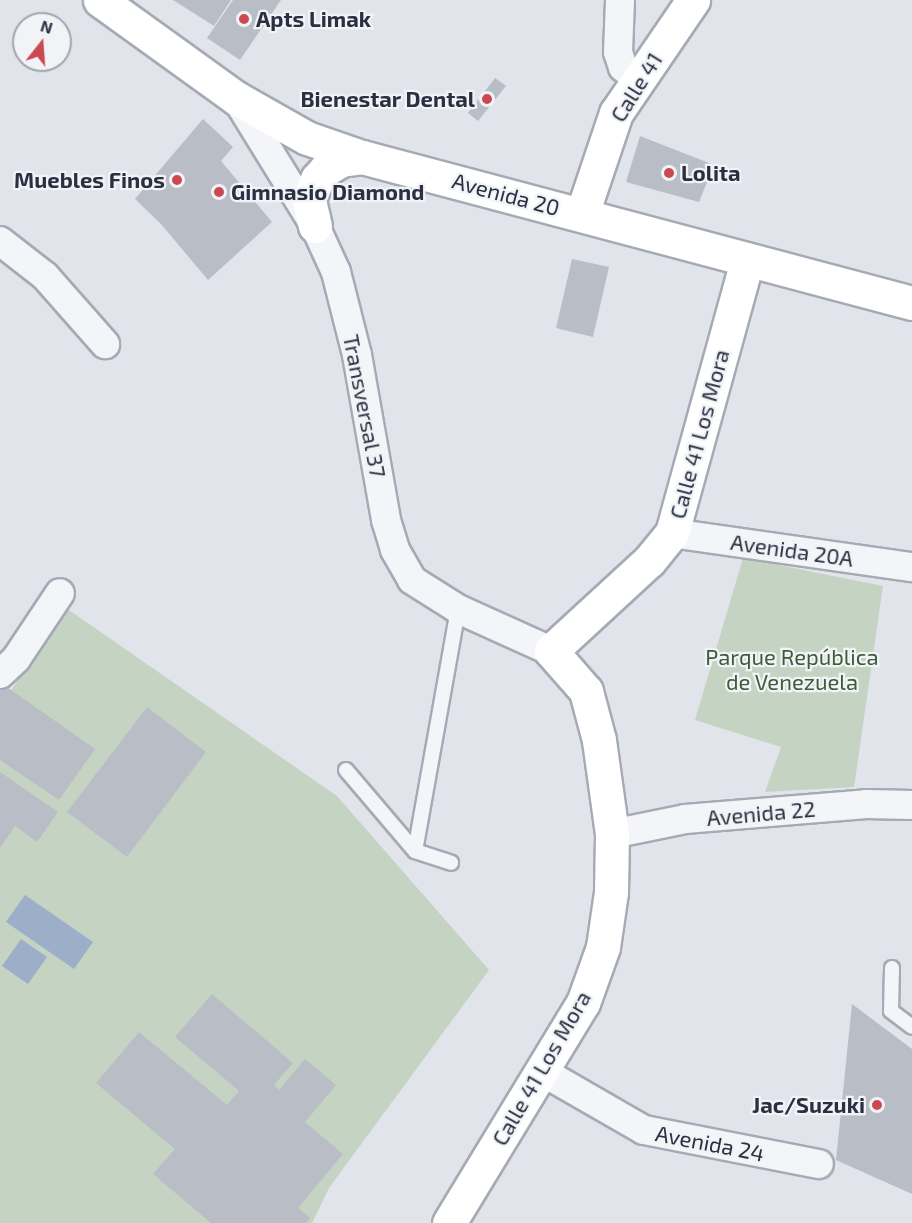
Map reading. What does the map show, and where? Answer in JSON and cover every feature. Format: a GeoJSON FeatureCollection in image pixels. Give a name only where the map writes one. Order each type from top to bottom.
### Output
{"type":"FeatureCollection","features":[{"type":"Feature","properties":{"kind":"street","name":"Avenida 20"},"geometry":{"type":"LineString","coordinates":[[101,0],[236,98],[307,138],[362,157],[912,303]]}},
{"type":"Feature","properties":{"kind":"street"},"geometry":{"type":"LineString","coordinates":[[620,0],[618,52],[624,67],[638,79]]}},
{"type":"Feature","properties":{"kind":"street","name":"Calle 41"},"geometry":{"type":"LineString","coordinates":[[582,214],[616,112],[693,0]]}},
{"type":"Feature","properties":{"kind":"street","name":"Transversal 37"},"geometry":{"type":"LineString","coordinates":[[236,98],[315,226],[336,272],[357,355],[386,520],[395,549],[412,580],[458,609],[552,651]]}},
{"type":"Feature","properties":{"kind":"street"},"geometry":{"type":"LineString","coordinates":[[315,226],[309,199],[317,178],[341,160],[362,157]]}},
{"type":"Feature","properties":{"kind":"street"},"geometry":{"type":"LineString","coordinates":[[0,241],[45,276],[105,344]]}},
{"type":"Feature","properties":{"kind":"street","name":"Calle 41 Los Mora"},"geometry":{"type":"LineString","coordinates":[[449,1223],[583,1003],[603,947],[611,892],[612,834],[599,740],[586,691],[552,651],[650,561],[672,533],[747,260]]}},
{"type":"Feature","properties":{"kind":"street","name":"Avenida 20A"},"geometry":{"type":"LineString","coordinates":[[672,533],[912,567]]}},
{"type":"Feature","properties":{"kind":"street"},"geometry":{"type":"LineString","coordinates":[[0,674],[16,659],[60,592]]}},
{"type":"Feature","properties":{"kind":"street","name":"Avenida 22"},"geometry":{"type":"LineString","coordinates":[[612,834],[685,819],[866,804],[912,805]]}},
{"type":"Feature","properties":{"kind":"street","name":"Avenida 24"},"geometry":{"type":"LineString","coordinates":[[543,1072],[644,1130],[819,1164]]}},
{"type":"Feature","properties":{"kind":"lane"},"geometry":{"type":"LineString","coordinates":[[415,851],[458,609]]}},
{"type":"Feature","properties":{"kind":"lane"},"geometry":{"type":"LineString","coordinates":[[346,770],[415,851],[451,862]]}},
{"type":"Feature","properties":{"kind":"lane"},"geometry":{"type":"LineString","coordinates":[[892,968],[891,1011],[912,1027]]}},
{"type":"Feature","properties":{"kind":"green space","name":"Parque República de Venezuela"},"geometry":{"type":"Polygon","coordinates":[[[743,558],[883,586],[854,787],[765,792],[781,747],[695,720],[743,558]]]}},
{"type":"Feature","properties":{"kind":"green space"},"geometry":{"type":"Polygon","coordinates":[[[66,608],[337,796],[489,970],[329,1188],[312,1223],[0,1223],[0,699],[12,689],[66,608]]]}},
{"type":"Feature","properties":{"kind":"water"},"geometry":{"type":"Polygon","coordinates":[[[25,895],[93,942],[74,969],[6,922],[25,895]]]}},
{"type":"Feature","properties":{"kind":"water"},"geometry":{"type":"Polygon","coordinates":[[[21,939],[47,957],[28,984],[2,966],[21,939]]]}},
{"type":"Feature","properties":{"kind":"building"},"geometry":{"type":"Polygon","coordinates":[[[173,0],[231,0],[214,26],[173,0]]]}},
{"type":"Feature","properties":{"kind":"building","name":"Apts Limak"},"geometry":{"type":"Polygon","coordinates":[[[233,0],[281,0],[240,60],[207,38],[233,0]]]}},
{"type":"Feature","properties":{"kind":"building","name":"Bienestar Dental"},"geometry":{"type":"Polygon","coordinates":[[[495,78],[506,86],[478,121],[468,113],[495,78]]]}},
{"type":"Feature","properties":{"kind":"building","name":"Gimnasio Diamond"},"geometry":{"type":"Polygon","coordinates":[[[203,119],[233,147],[221,161],[272,222],[208,280],[161,224],[135,199],[203,119]]]}},
{"type":"Feature","properties":{"kind":"building","name":"Lolita"},"geometry":{"type":"Polygon","coordinates":[[[640,136],[714,165],[699,202],[626,182],[640,136]]]}},
{"type":"Feature","properties":{"kind":"building"},"geometry":{"type":"Polygon","coordinates":[[[572,259],[609,267],[593,337],[556,328],[572,259]]]}},
{"type":"Feature","properties":{"kind":"building"},"geometry":{"type":"Polygon","coordinates":[[[4,685],[95,749],[59,800],[0,760],[0,691],[4,685]]]}},
{"type":"Feature","properties":{"kind":"building"},"geometry":{"type":"Polygon","coordinates":[[[147,707],[206,752],[127,857],[67,812],[147,707]]]}},
{"type":"Feature","properties":{"kind":"building"},"geometry":{"type":"Polygon","coordinates":[[[0,772],[58,812],[37,842],[15,826],[0,848],[0,772]]]}},
{"type":"Feature","properties":{"kind":"building"},"geometry":{"type":"Polygon","coordinates":[[[212,994],[293,1063],[274,1085],[279,1090],[305,1059],[336,1085],[305,1122],[343,1154],[298,1208],[310,1218],[306,1223],[211,1223],[153,1174],[175,1149],[96,1083],[139,1032],[227,1105],[239,1091],[175,1037],[212,994]]]}},
{"type":"Feature","properties":{"kind":"building","name":"Jac/Suzuki"},"geometry":{"type":"Polygon","coordinates":[[[852,1004],[912,1049],[912,1194],[836,1160],[852,1004]]]}},
{"type":"Feature","properties":{"kind":"place","name":"Apts Limak"},"geometry":{"type":"Point","coordinates":[244,19]}},
{"type":"Feature","properties":{"kind":"place","name":"Bienestar Dental"},"geometry":{"type":"Point","coordinates":[487,99]}},
{"type":"Feature","properties":{"kind":"place","name":"Lolita"},"geometry":{"type":"Point","coordinates":[669,173]}},
{"type":"Feature","properties":{"kind":"place","name":"Muebles Finos"},"geometry":{"type":"Point","coordinates":[177,180]}},
{"type":"Feature","properties":{"kind":"place","name":"Gimnasio Diamond"},"geometry":{"type":"Point","coordinates":[219,192]}},
{"type":"Feature","properties":{"kind":"place","name":"Jac/Suzuki"},"geometry":{"type":"Point","coordinates":[877,1105]}}]}
